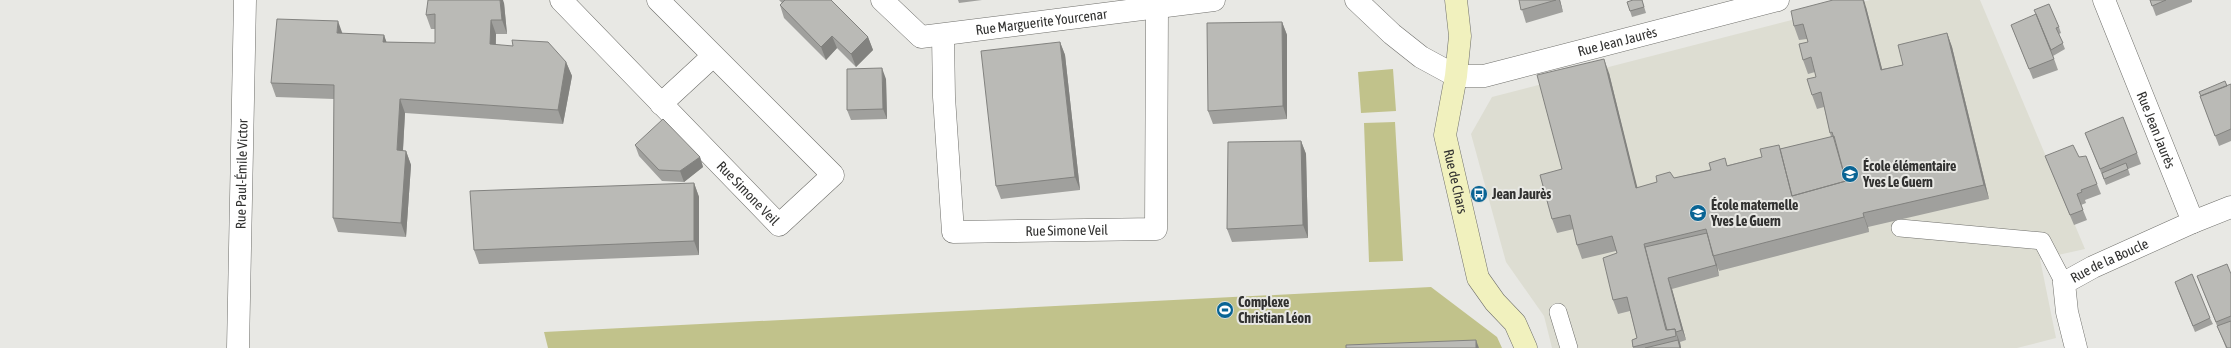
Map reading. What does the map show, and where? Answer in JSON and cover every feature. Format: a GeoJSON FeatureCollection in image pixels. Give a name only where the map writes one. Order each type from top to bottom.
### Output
{"type":"FeatureCollection","features":[{"type":"Feature","properties":{"kind":"street","name":"Rue Paul-Émile Victor"},"geometry":{"type":"LineString","coordinates":[[238,348],[245,0]]}},
{"type":"Feature","properties":{"kind":"street","name":"Rue Simone Veil"},"geometry":{"type":"LineString","coordinates":[[561,0],[780,225],[833,175],[658,0]]}},
{"type":"Feature","properties":{"kind":"street","name":"Rue Marguerite Yourcenar"},"geometry":{"type":"LineString","coordinates":[[882,0],[921,37],[944,36],[1214,0]]}},
{"type":"Feature","properties":{"kind":"street"},"geometry":{"type":"LineString","coordinates":[[1356,0],[1392,34],[1421,57],[1456,76]]}},
{"type":"Feature","properties":{"kind":"street","name":"Rue de Chars"},"geometry":{"type":"LineString","coordinates":[[1456,0],[1460,36],[1456,76],[1445,135],[1478,278],[1495,302],[1515,323],[1526,348]]}},
{"type":"Feature","properties":{"kind":"street","name":"Rue Jean Jaurès"},"geometry":{"type":"LineString","coordinates":[[1456,76],[1484,76],[1506,72],[1778,0]]}},
{"type":"Feature","properties":{"kind":"street","name":"Rue Jean Jaurès"},"geometry":{"type":"LineString","coordinates":[[2104,0],[2193,222]]}},
{"type":"Feature","properties":{"kind":"street","name":"Rue Simone Veil"},"geometry":{"type":"LineString","coordinates":[[944,36],[944,97],[953,232],[1156,228],[1157,8]]}},
{"type":"Feature","properties":{"kind":"street"},"geometry":{"type":"LineString","coordinates":[[661,104],[713,56]]}},
{"type":"Feature","properties":{"kind":"street"},"geometry":{"type":"LineString","coordinates":[[2193,222],[2231,207]]}},
{"type":"Feature","properties":{"kind":"street","name":"Rue de la Boucle"},"geometry":{"type":"LineString","coordinates":[[2076,348],[2067,312],[2064,282],[2093,267],[2193,222]]}},
{"type":"Feature","properties":{"kind":"lane"},"geometry":{"type":"LineString","coordinates":[[1900,228],[2042,241],[2064,282]]}},
{"type":"Feature","properties":{"kind":"lane"},"geometry":{"type":"LineString","coordinates":[[1558,312],[1569,348]]}},
{"type":"Feature","properties":{"kind":"shaded area"},"geometry":{"type":"Polygon","coordinates":[[[1870,0],[1980,0],[2085,249],[2040,259],[2056,338],[2017,348],[1552,348],[1544,316],[1506,262],[1471,134],[1492,97],[1870,0]]]}},
{"type":"Feature","properties":{"kind":"green space"},"geometry":{"type":"Polygon","coordinates":[[[1393,69],[1396,111],[1361,113],[1358,72],[1393,69]]]}},
{"type":"Feature","properties":{"kind":"green space"},"geometry":{"type":"Polygon","coordinates":[[[1395,122],[1403,261],[1369,262],[1364,123],[1395,122]]]}},
{"type":"Feature","properties":{"kind":"green space","name":"Complexe Christian Léon"},"geometry":{"type":"Polygon","coordinates":[[[1431,287],[1497,337],[1502,348],[548,348],[544,332],[1431,287]]]}},
{"type":"Feature","properties":{"kind":"building"},"geometry":{"type":"Polygon","coordinates":[[[428,0],[500,0],[502,20],[491,20],[490,44],[513,46],[512,40],[548,42],[566,62],[558,110],[400,99],[397,150],[406,151],[401,223],[333,218],[334,85],[271,83],[277,19],[338,21],[337,33],[384,35],[383,42],[435,43],[435,14],[426,15],[428,0]]]}},
{"type":"Feature","properties":{"kind":"building"},"geometry":{"type":"Polygon","coordinates":[[[785,0],[831,0],[868,37],[851,54],[832,36],[821,47],[780,5],[785,0]]]}},
{"type":"Feature","properties":{"kind":"building"},"geometry":{"type":"Polygon","coordinates":[[[1519,0],[1556,0],[1521,10],[1519,0]]]}},
{"type":"Feature","properties":{"kind":"building"},"geometry":{"type":"Polygon","coordinates":[[[1642,0],[1644,7],[1630,11],[1627,2],[1642,0]]]}},
{"type":"Feature","properties":{"kind":"building"},"geometry":{"type":"Polygon","coordinates":[[[1833,0],[1863,0],[1881,70],[1903,65],[1898,45],[1947,33],[1984,185],[1863,213],[1864,217],[1713,256],[1706,229],[1644,244],[1666,330],[1675,329],[1676,336],[1633,347],[1632,340],[1637,338],[1627,297],[1613,300],[1603,258],[1617,253],[1612,236],[1577,245],[1570,215],[1552,219],[1540,175],[1562,169],[1537,75],[1604,59],[1636,188],[1657,182],[1656,176],[1670,172],[1674,178],[1711,170],[1709,163],[1725,158],[1727,166],[1762,157],[1760,149],[1779,145],[1792,196],[1846,181],[1832,132],[1830,133],[1821,92],[1812,95],[1807,79],[1816,77],[1811,57],[1803,60],[1799,44],[1808,42],[1803,24],[1794,26],[1791,11],[1833,0]]]}},
{"type":"Feature","properties":{"kind":"building"},"geometry":{"type":"Polygon","coordinates":[[[2150,0],[2166,0],[2152,6],[2150,0]]]}},
{"type":"Feature","properties":{"kind":"building"},"geometry":{"type":"Polygon","coordinates":[[[2049,4],[2059,27],[2056,28],[2063,43],[2051,50],[2034,10],[2049,4]]]}},
{"type":"Feature","properties":{"kind":"building"},"geometry":{"type":"Polygon","coordinates":[[[2036,14],[2054,59],[2029,69],[2011,25],[2036,14]]]}},
{"type":"Feature","properties":{"kind":"building"},"geometry":{"type":"Polygon","coordinates":[[[1282,22],[1283,106],[1208,111],[1207,23],[1282,22]]]}},
{"type":"Feature","properties":{"kind":"building"},"geometry":{"type":"Polygon","coordinates":[[[1060,42],[1075,177],[996,186],[981,51],[1060,42]]]}},
{"type":"Feature","properties":{"kind":"building"},"geometry":{"type":"Polygon","coordinates":[[[882,68],[883,109],[847,110],[847,69],[882,68]]]}},
{"type":"Feature","properties":{"kind":"building"},"geometry":{"type":"Polygon","coordinates":[[[2225,81],[2227,86],[2201,96],[2199,92],[2225,81]]]}},
{"type":"Feature","properties":{"kind":"building"},"geometry":{"type":"Polygon","coordinates":[[[2231,84],[2231,129],[2215,136],[2200,96],[2231,84]]]}},
{"type":"Feature","properties":{"kind":"building"},"geometry":{"type":"Polygon","coordinates":[[[2123,117],[2137,153],[2100,169],[2085,133],[2123,117]]]}},
{"type":"Feature","properties":{"kind":"building"},"geometry":{"type":"Polygon","coordinates":[[[663,119],[700,157],[680,171],[659,170],[635,145],[663,119]]]}},
{"type":"Feature","properties":{"kind":"building"},"geometry":{"type":"Polygon","coordinates":[[[1834,136],[1846,181],[1792,196],[1780,149],[1834,136]]]}},
{"type":"Feature","properties":{"kind":"building"},"geometry":{"type":"Polygon","coordinates":[[[1301,141],[1303,225],[1227,229],[1228,142],[1301,141]]]}},
{"type":"Feature","properties":{"kind":"building"},"geometry":{"type":"Polygon","coordinates":[[[2073,145],[2079,157],[2086,156],[2097,184],[2081,190],[2082,192],[2077,194],[2083,210],[2070,215],[2045,156],[2073,145]]]}},
{"type":"Feature","properties":{"kind":"building"},"geometry":{"type":"Polygon","coordinates":[[[2126,163],[2128,169],[2104,179],[2102,173],[2126,163]]]}},
{"type":"Feature","properties":{"kind":"building"},"geometry":{"type":"Polygon","coordinates":[[[694,183],[694,241],[474,250],[470,191],[694,183]]]}},
{"type":"Feature","properties":{"kind":"building"},"geometry":{"type":"Polygon","coordinates":[[[1707,233],[1716,265],[1668,278],[1682,330],[1676,332],[1675,329],[1667,330],[1645,247],[1707,233]]]}},
{"type":"Feature","properties":{"kind":"building"},"geometry":{"type":"Polygon","coordinates":[[[2227,264],[2231,274],[2231,316],[2216,322],[2197,276],[2227,264]]]}},
{"type":"Feature","properties":{"kind":"building"},"geometry":{"type":"Polygon","coordinates":[[[2192,274],[2210,318],[2193,326],[2175,282],[2192,274]]]}},
{"type":"Feature","properties":{"kind":"building"},"geometry":{"type":"Polygon","coordinates":[[[2231,321],[2231,348],[2227,348],[2217,326],[2231,321]]]}},
{"type":"Feature","properties":{"kind":"building"},"geometry":{"type":"Polygon","coordinates":[[[1476,340],[1476,348],[1346,348],[1346,345],[1476,340]]]}},
{"type":"Feature","properties":{"kind":"building"},"geometry":{"type":"Polygon","coordinates":[[[1678,340],[1680,348],[1645,348],[1678,340]]]}},
{"type":"Feature","properties":{"kind":"place","name":"École élémentaire Yves Le Guern"},"geometry":{"type":"Point","coordinates":[1850,174]}},
{"type":"Feature","properties":{"kind":"place","name":"Jean Jaurès"},"geometry":{"type":"Point","coordinates":[1479,194]}},
{"type":"Feature","properties":{"kind":"place","name":"École maternelle Yves Le Guern"},"geometry":{"type":"Point","coordinates":[1698,213]}},
{"type":"Feature","properties":{"kind":"place","name":"Complexe Christian Léon"},"geometry":{"type":"Point","coordinates":[1225,310]}}]}
